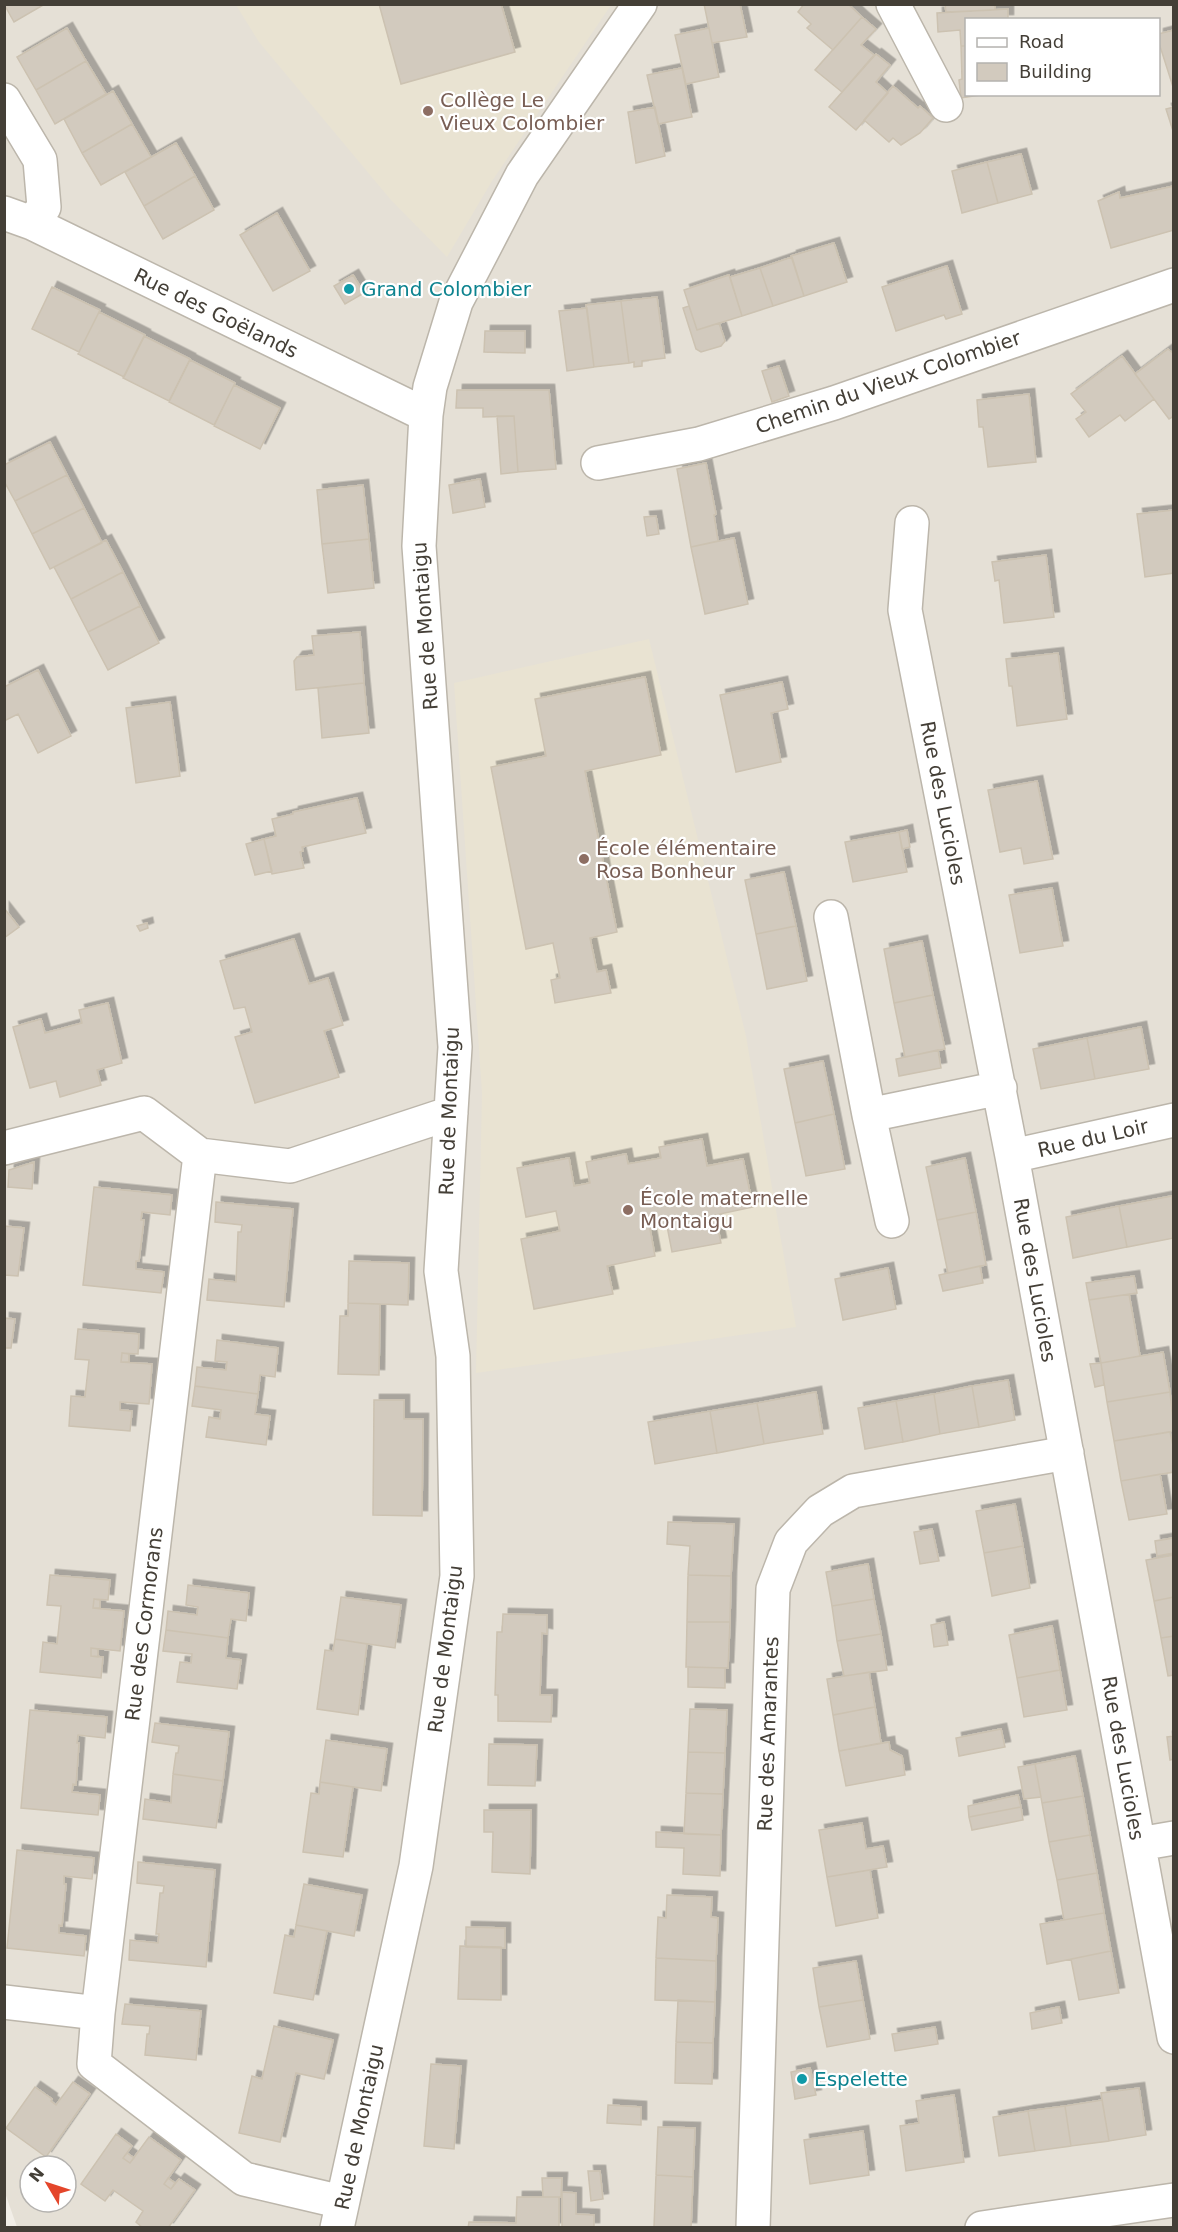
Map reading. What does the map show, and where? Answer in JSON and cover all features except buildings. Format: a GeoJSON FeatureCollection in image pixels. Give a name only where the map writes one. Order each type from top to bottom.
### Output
{"type":"FeatureCollection","features":[{"type":"Feature","properties":{"kind":"street","name":"Rue de Montaigu"},"geometry":{"type":"LineString","coordinates":[[339,2215],[416,1866],[457,1576],[453,1356],[441,1271],[455,1047],[418,546],[426,415],[430,387],[456,302],[522,175],[639,4]]}},
{"type":"Feature","properties":{"kind":"street"},"geometry":{"type":"LineString","coordinates":[[893,4],[946,105]]}},
{"type":"Feature","properties":{"kind":"street"},"geometry":{"type":"LineString","coordinates":[[4,100],[40,160],[44,207],[18,218]]}},
{"type":"Feature","properties":{"kind":"street","name":"Rue des Goëlands"},"geometry":{"type":"LineString","coordinates":[[18,218],[426,415]]}},
{"type":"Feature","properties":{"kind":"street","name":"Chemin du Vieux Colombier"},"geometry":{"type":"LineString","coordinates":[[598,463],[699,444],[845,399],[1173,285]]}},
{"type":"Feature","properties":{"kind":"street","name":"Rue des Lucioles"},"geometry":{"type":"LineString","coordinates":[[912,523],[905,610],[1012,1156],[1173,2037]]}},
{"type":"Feature","properties":{"kind":"street"},"geometry":{"type":"LineString","coordinates":[[831,917],[892,1221]]}},
{"type":"Feature","properties":{"kind":"street"},"geometry":{"type":"LineString","coordinates":[[869,1115],[999,1088]]}},
{"type":"Feature","properties":{"kind":"street"},"geometry":{"type":"LineString","coordinates":[[4,1148],[144,1113],[200,1155],[290,1166],[451,1113]]}},
{"type":"Feature","properties":{"kind":"street","name":"Rue du Loir"},"geometry":{"type":"LineString","coordinates":[[1012,1156],[1173,1120]]}},
{"type":"Feature","properties":{"kind":"street","name":"Rue des Cormorans"},"geometry":{"type":"LineString","coordinates":[[200,1155],[98,2013],[94,2064],[244,2179],[339,2215]]}},
{"type":"Feature","properties":{"kind":"street","name":"Rue des Amarantes"},"geometry":{"type":"LineString","coordinates":[[753,2228],[773,1589],[791,1542],[820,1511],[853,1491],[1067,1453]]}},
{"type":"Feature","properties":{"kind":"street"},"geometry":{"type":"LineString","coordinates":[[1139,1844],[1173,1838]]}},
{"type":"Feature","properties":{"kind":"street"},"geometry":{"type":"LineString","coordinates":[[4,2002],[98,2013]]}},
{"type":"Feature","properties":{"kind":"street"},"geometry":{"type":"LineString","coordinates":[[982,2228],[1173,2200]]}},
{"type":"Feature","properties":{"kind":"shaded area"},"geometry":{"type":"Polygon","coordinates":[[[4,5],[1173,5],[1173,2227],[17,2227],[4,2190],[4,5]]]}},
{"type":"Feature","properties":{"kind":"shaded area","name":"Collège Le Vieux Colombier"},"geometry":{"type":"Polygon","coordinates":[[[236,5],[611,5],[492,181],[447,257],[391,200],[259,42],[236,5]]]}},
{"type":"Feature","properties":{"kind":"shaded area"},"geometry":{"type":"Polygon","coordinates":[[[649,639],[746,1036],[796,1327],[476,1373],[482,1093],[454,683],[649,639]]]}},
{"type":"Feature","properties":{"kind":"place","name":"Collège Le Vieux Colombier"},"geometry":{"type":"Point","coordinates":[428,111]}},
{"type":"Feature","properties":{"kind":"place","name":"Grand Colombier"},"geometry":{"type":"Point","coordinates":[349,289]}},
{"type":"Feature","properties":{"kind":"place","name":"École élémentaire Rosa Bonheur"},"geometry":{"type":"Point","coordinates":[584,859]}},
{"type":"Feature","properties":{"kind":"place","name":"École maternelle Montaigu"},"geometry":{"type":"Point","coordinates":[628,1210]}},
{"type":"Feature","properties":{"kind":"place","name":"Espelette"},"geometry":{"type":"Point","coordinates":[802,2079]}}]}
